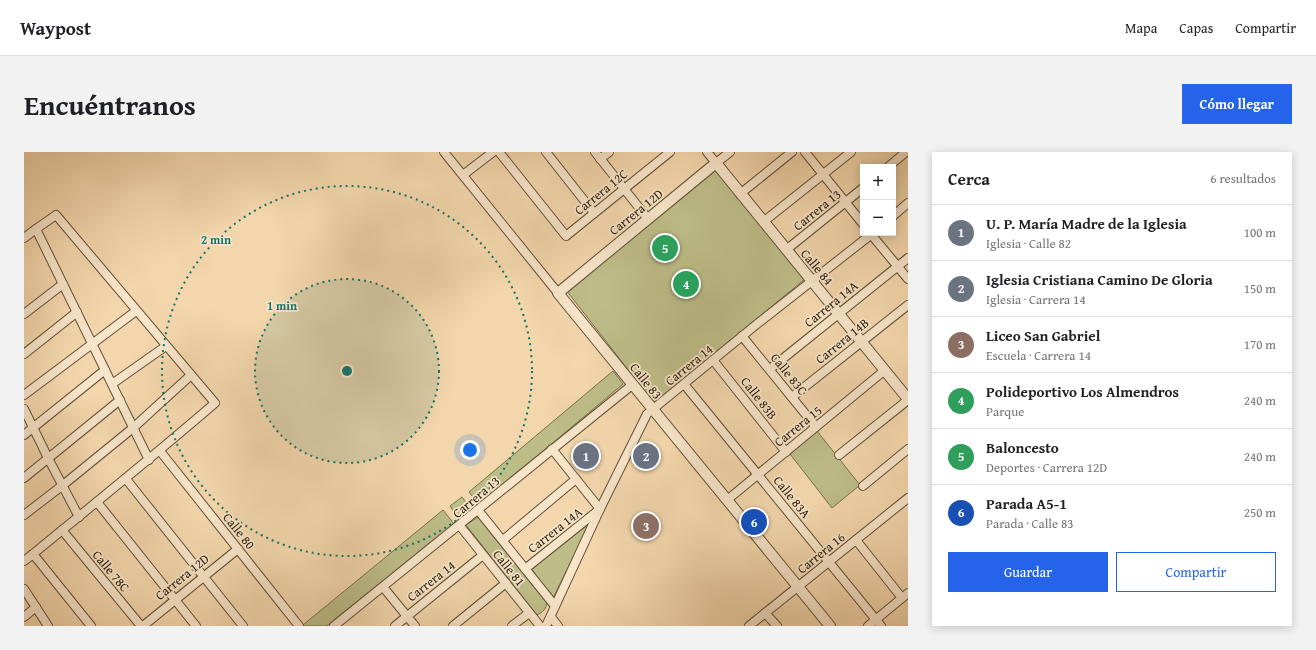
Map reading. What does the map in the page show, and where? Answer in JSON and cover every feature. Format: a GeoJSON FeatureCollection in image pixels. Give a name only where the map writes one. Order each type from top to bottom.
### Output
{"type":"FeatureCollection","features":[{"type":"Feature","properties":{"kind":"street","name":"Calle 83"},"geometry":{"type":"LineString","coordinates":[[444,152],[652,410],[830,626]]}},
{"type":"Feature","properties":{"kind":"street"},"geometry":{"type":"LineString","coordinates":[[463,175],[492,152]]}},
{"type":"Feature","properties":{"kind":"street","name":"Carrera 12C"},"geometry":{"type":"LineString","coordinates":[[499,152],[566,236],[670,152]]}},
{"type":"Feature","properties":{"kind":"street"},"geometry":{"type":"LineString","coordinates":[[546,152],[594,213]]}},
{"type":"Feature","properties":{"kind":"street"},"geometry":{"type":"LineString","coordinates":[[595,152],[648,219]]}},
{"type":"Feature","properties":{"kind":"street"},"geometry":{"type":"LineString","coordinates":[[600,159],[609,152]]}},
{"type":"Feature","properties":{"kind":"street","name":"Calle 84"},"geometry":{"type":"LineString","coordinates":[[707,152],[908,399]]}},
{"type":"Feature","properties":{"kind":"street","name":"Carrera 12D"},"geometry":{"type":"LineString","coordinates":[[558,293],[730,152]]}},
{"type":"Feature","properties":{"kind":"street"},"geometry":{"type":"LineString","coordinates":[[740,194],[792,152]]}},
{"type":"Feature","properties":{"kind":"street"},"geometry":{"type":"LineString","coordinates":[[805,152],[860,220]]}},
{"type":"Feature","properties":{"kind":"street"},"geometry":{"type":"LineString","coordinates":[[763,222],[851,152]]}},
{"type":"Feature","properties":{"kind":"street"},"geometry":{"type":"LineString","coordinates":[[892,164],[906,152]]}},
{"type":"Feature","properties":{"kind":"street","name":"Carrera 13"},"geometry":{"type":"LineString","coordinates":[[786,250],[860,190]]}},
{"type":"Feature","properties":{"kind":"street"},"geometry":{"type":"LineString","coordinates":[[896,213],[908,203]]}},
{"type":"Feature","properties":{"kind":"street"},"geometry":{"type":"LineString","coordinates":[[24,238],[56,215],[214,403],[160,451],[24,561]]}},
{"type":"Feature","properties":{"kind":"street"},"geometry":{"type":"LineString","coordinates":[[36,229],[149,460]]}},
{"type":"Feature","properties":{"kind":"street","name":"Carrera 14"},"geometry":{"type":"LineString","coordinates":[[546,626],[600,509],[647,414],[742,336],[868,236]]}},
{"type":"Feature","properties":{"kind":"street"},"geometry":{"type":"LineString","coordinates":[[873,236],[908,279]]}},
{"type":"Feature","properties":{"kind":"street","name":"Carrera 14A"},"geometry":{"type":"LineString","coordinates":[[770,369],[908,258]]}},
{"type":"Feature","properties":{"kind":"street"},"geometry":{"type":"LineString","coordinates":[[24,314],[63,284]]}},
{"type":"Feature","properties":{"kind":"street","name":"Carrera 14B"},"geometry":{"type":"LineString","coordinates":[[792,397],[908,305]]}},
{"type":"Feature","properties":{"kind":"street"},"geometry":{"type":"LineString","coordinates":[[24,395],[136,310]]}},
{"type":"Feature","properties":{"kind":"street"},"geometry":{"type":"LineString","coordinates":[[24,354],[77,312]]}},
{"type":"Feature","properties":{"kind":"street","name":"Calle 83C"},"geometry":{"type":"LineString","coordinates":[[742,336],[816,427]]}},
{"type":"Feature","properties":{"kind":"street"},"geometry":{"type":"LineString","coordinates":[[112,384],[166,346]]}},
{"type":"Feature","properties":{"kind":"street","name":"Calle 83B"},"geometry":{"type":"LineString","coordinates":[[713,360],[786,452]]}},
{"type":"Feature","properties":{"kind":"street"},"geometry":{"type":"LineString","coordinates":[[24,435],[105,370]]}},
{"type":"Feature","properties":{"kind":"street","name":"Carrera 15"},"geometry":{"type":"LineString","coordinates":[[727,500],[885,370]]}},
{"type":"Feature","properties":{"kind":"street"},"geometry":{"type":"LineString","coordinates":[[24,515],[133,428],[191,375]]}},
{"type":"Feature","properties":{"kind":"street","name":"Calle 83A"},"geometry":{"type":"LineString","coordinates":[[684,384],[878,623]]}},
{"type":"Feature","properties":{"kind":"street","name":"Carrera 13"},"geometry":{"type":"LineString","coordinates":[[334,626],[460,526],[552,449],[632,385]]}},
{"type":"Feature","properties":{"kind":"street"},"geometry":{"type":"LineString","coordinates":[[839,456],[908,399]]}},
{"type":"Feature","properties":{"kind":"street"},"geometry":{"type":"LineString","coordinates":[[24,478],[120,400]]}},
{"type":"Feature","properties":{"kind":"street"},"geometry":{"type":"LineString","coordinates":[[24,408],[48,458],[79,516]]}},
{"type":"Feature","properties":{"kind":"street"},"geometry":{"type":"LineString","coordinates":[[552,449],[600,509]]}},
{"type":"Feature","properties":{"kind":"street"},"geometry":{"type":"LineString","coordinates":[[863,486],[908,449]]}},
{"type":"Feature","properties":{"kind":"street","name":"Calle 80"},"geometry":{"type":"LineString","coordinates":[[160,451],[298,626]]}},
{"type":"Feature","properties":{"kind":"street"},"geometry":{"type":"LineString","coordinates":[[126,479],[243,626]]}},
{"type":"Feature","properties":{"kind":"street"},"geometry":{"type":"LineString","coordinates":[[503,540],[576,479]]}},
{"type":"Feature","properties":{"kind":"street","name":"Carrera 16"},"geometry":{"type":"LineString","coordinates":[[749,626],[908,498]]}},
{"type":"Feature","properties":{"kind":"street"},"geometry":{"type":"LineString","coordinates":[[97,502],[174,601],[196,626]]}},
{"type":"Feature","properties":{"kind":"street","name":"Carrera 14A"},"geometry":{"type":"LineString","coordinates":[[525,569],[600,509]]}},
{"type":"Feature","properties":{"kind":"street","name":"Calle 81"},"geometry":{"type":"LineString","coordinates":[[478,510],[555,606]]}},
{"type":"Feature","properties":{"kind":"street","name":"Calle 81"},"geometry":{"type":"LineString","coordinates":[[460,526],[540,626]]}},
{"type":"Feature","properties":{"kind":"street","name":"Calle 78C"},"geometry":{"type":"LineString","coordinates":[[62,530],[142,626]]}},
{"type":"Feature","properties":{"kind":"street"},"geometry":{"type":"LineString","coordinates":[[856,540],[905,595],[878,623],[868,626]]}},
{"type":"Feature","properties":{"kind":"street","name":"Carrera 12D"},"geometry":{"type":"LineString","coordinates":[[142,626],[238,549]]}},
{"type":"Feature","properties":{"kind":"street"},"geometry":{"type":"LineString","coordinates":[[33,554],[91,626]]}},
{"type":"Feature","properties":{"kind":"street","name":"Carrera 14"},"geometry":{"type":"LineString","coordinates":[[395,626],[483,555]]}},
{"type":"Feature","properties":{"kind":"street"},"geometry":{"type":"LineString","coordinates":[[453,626],[506,583]]}},
{"type":"Feature","properties":{"kind":"street"},"geometry":{"type":"LineString","coordinates":[[383,588],[415,626]]}},
{"type":"Feature","properties":{"kind":"street"},"geometry":{"type":"LineString","coordinates":[[24,589],[48,626]]}},
{"type":"Feature","properties":{"kind":"street"},"geometry":{"type":"LineString","coordinates":[[24,617],[36,607]]}},
{"type":"Feature","properties":{"kind":"street"},"geometry":{"type":"LineString","coordinates":[[512,626],[529,613]]}},
{"type":"Feature","properties":{"kind":"street"},"geometry":{"type":"LineString","coordinates":[[765,613],[776,626]]}},
{"type":"Feature","properties":{"kind":"street"},"geometry":{"type":"LineString","coordinates":[[551,617],[558,626]]}},
{"type":"Feature","properties":{"kind":"green space"},"geometry":{"type":"Polygon","coordinates":[[[716,169],[805,279],[654,403],[566,290],[716,169]]]}},
{"type":"Feature","properties":{"kind":"green space"},"geometry":{"type":"Polygon","coordinates":[[[613,371],[623,384],[479,505],[469,492],[613,371]]]}},
{"type":"Feature","properties":{"kind":"green space"},"geometry":{"type":"Polygon","coordinates":[[[817,431],[860,485],[832,508],[790,454],[817,431]]]}},
{"type":"Feature","properties":{"kind":"green space"},"geometry":{"type":"Polygon","coordinates":[[[462,497],[472,510],[459,519],[450,506],[462,497]]]}},
{"type":"Feature","properties":{"kind":"green space"},"geometry":{"type":"Polygon","coordinates":[[[443,510],[454,524],[327,626],[303,625],[443,510]]]}},
{"type":"Feature","properties":{"kind":"green space"},"geometry":{"type":"Polygon","coordinates":[[[478,517],[547,603],[545,609],[541,613],[537,615],[466,525],[478,517]]]}},
{"type":"Feature","properties":{"kind":"green space"},"geometry":{"type":"Polygon","coordinates":[[[590,523],[553,598],[531,568],[590,523]]]}},
{"type":"Feature","properties":{"kind":"place","name":"Baloncesto"},"geometry":{"type":"Point","coordinates":[665,248]}},
{"type":"Feature","properties":{"kind":"place","name":"Polideportivo Los Almendros"},"geometry":{"type":"Point","coordinates":[686,284]}},
{"type":"Feature","properties":{"kind":"place","name":"U. P. María Madre de la Iglesia"},"geometry":{"type":"Point","coordinates":[586,456]}},
{"type":"Feature","properties":{"kind":"place","name":"Iglesia Cristiana Camino De Gloria"},"geometry":{"type":"Point","coordinates":[646,456]}},
{"type":"Feature","properties":{"kind":"place","name":"Parada A5-1"},"geometry":{"type":"Point","coordinates":[754,522]}},
{"type":"Feature","properties":{"kind":"place","name":"Liceo San Gabriel"},"geometry":{"type":"Point","coordinates":[646,526]}}]}
